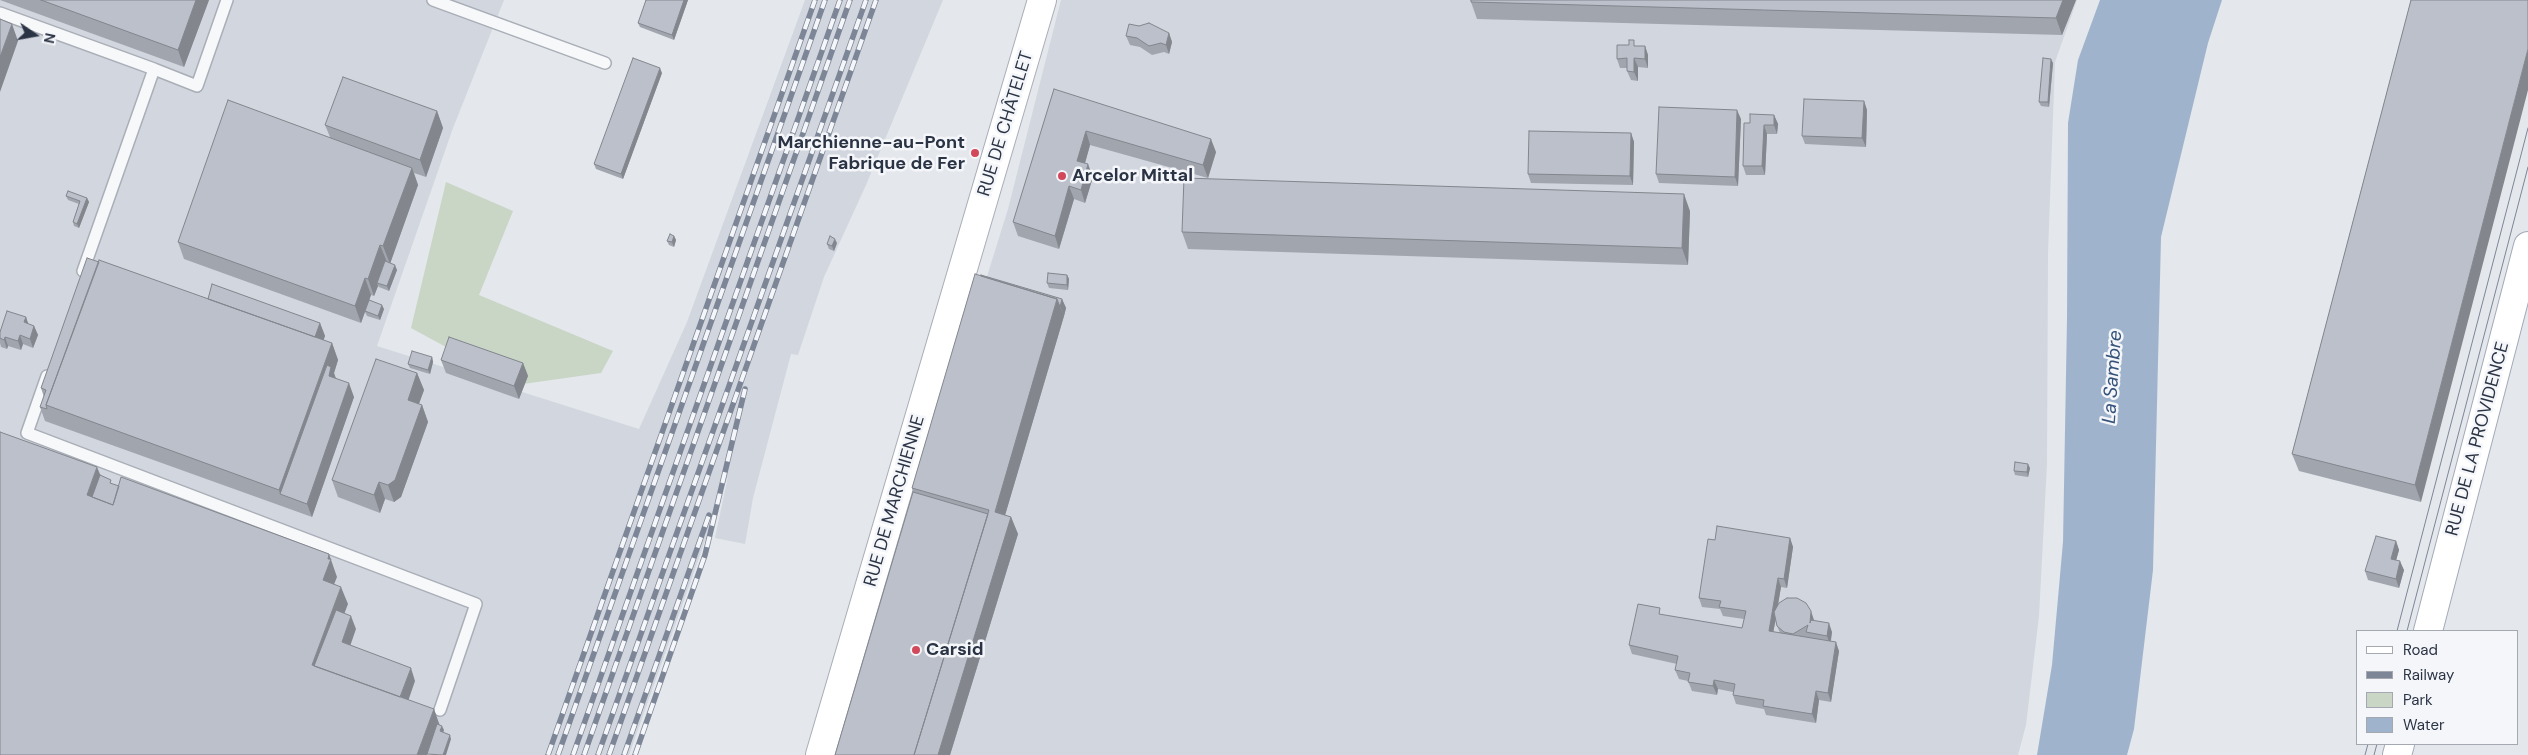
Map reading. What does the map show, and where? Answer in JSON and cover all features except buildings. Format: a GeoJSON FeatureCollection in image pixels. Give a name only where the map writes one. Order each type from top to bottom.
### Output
{"type":"FeatureCollection","features":[{"type":"Feature","properties":{"kind":"main road","name":"RUE DE CHÂTELET"},"geometry":{"type":"LineString","coordinates":[[970,248],[1042,0]]}},
{"type":"Feature","properties":{"kind":"main road","name":"RUE DE LA PROVIDENCE"},"geometry":{"type":"LineString","coordinates":[[2428,630],[2528,246]]}},
{"type":"Feature","properties":{"kind":"main road","name":"RUE DE MARCHIENNE"},"geometry":{"type":"LineString","coordinates":[[820,755],[970,248]]}},
{"type":"Feature","properties":{"kind":"lane"},"geometry":{"type":"LineString","coordinates":[[0,13],[197,86],[227,0]]}},
{"type":"Feature","properties":{"kind":"lane"},"geometry":{"type":"LineString","coordinates":[[433,0],[605,63]]}},
{"type":"Feature","properties":{"kind":"lane"},"geometry":{"type":"LineString","coordinates":[[79,284],[154,69]]}},
{"type":"Feature","properties":{"kind":"lane"},"geometry":{"type":"LineString","coordinates":[[50,367],[27,432],[476,604],[440,710]]}},
{"type":"Feature","properties":{"kind":"shaded area"},"geometry":{"type":"Polygon","coordinates":[[[0,0],[504,0],[453,128],[377,346],[639,429],[687,322],[805,0],[943,0],[866,185],[824,277],[798,355],[791,354],[753,498],[745,544],[715,538],[728,476],[629,755],[0,755],[0,0]]]}},
{"type":"Feature","properties":{"kind":"shaded area"},"geometry":{"type":"Polygon","coordinates":[[[1061,0],[2077,0],[2055,62],[2048,253],[2047,464],[2039,616],[2026,725],[2018,755],[838,755],[1008,209],[1061,0]]]}},
{"type":"Feature","properties":{"kind":"green space"},"geometry":{"type":"Polygon","coordinates":[[[446,182],[513,211],[479,295],[613,351],[601,373],[516,385],[411,328],[446,182]]]}},
{"type":"Feature","properties":{"kind":"water","name":"La Sambre"},"geometry":{"type":"Polygon","coordinates":[[[2100,0],[2222,0],[2208,43],[2161,237],[2153,570],[2134,729],[2127,755],[2037,755],[2052,665],[2063,542],[2068,123],[2078,60],[2100,0]]]}},
{"type":"Feature","properties":{"kind":"tram line"},"geometry":{"type":"LineString","coordinates":[[2397,630],[2528,128]]}},
{"type":"Feature","properties":{"kind":"tram line"},"geometry":{"type":"LineString","coordinates":[[2407,630],[2528,167]]}},
{"type":"Feature","properties":{"kind":"tram line"},"geometry":{"type":"LineString","coordinates":[[2365,755],[2368,745]]}},
{"type":"Feature","properties":{"kind":"tram line"},"geometry":{"type":"LineString","coordinates":[[2374,755],[2377,745]]}},
{"type":"Feature","properties":{"kind":"railway"},"geometry":{"type":"LineString","coordinates":[[548,755],[815,0]]}},
{"type":"Feature","properties":{"kind":"railway"},"geometry":{"type":"LineString","coordinates":[[558,755],[825,0]]}},
{"type":"Feature","properties":{"kind":"railway"},"geometry":{"type":"LineString","coordinates":[[573,755],[840,0]]}},
{"type":"Feature","properties":{"kind":"railway"},"geometry":{"type":"LineString","coordinates":[[584,755],[850,0]]}},
{"type":"Feature","properties":{"kind":"railway"},"geometry":{"type":"LineString","coordinates":[[598,755],[866,0]]}},
{"type":"Feature","properties":{"kind":"railway"},"geometry":{"type":"LineString","coordinates":[[609,755],[876,0]]}},
{"type":"Feature","properties":{"kind":"railway"},"geometry":{"type":"LineString","coordinates":[[635,755],[705,555],[745,389]]}},
{"type":"Feature","properties":{"kind":"railway"},"geometry":{"type":"LineString","coordinates":[[624,755],[709,515]]}},
{"type":"Feature","properties":{"kind":"place","name":"Marchienne-au-Pont Fabrique de Fer"},"geometry":{"type":"Point","coordinates":[975,153]}},
{"type":"Feature","properties":{"kind":"place","name":"Arcelor Mittal"},"geometry":{"type":"Point","coordinates":[1062,176]}},
{"type":"Feature","properties":{"kind":"place","name":"Carsid"},"geometry":{"type":"Point","coordinates":[916,650]}}]}
